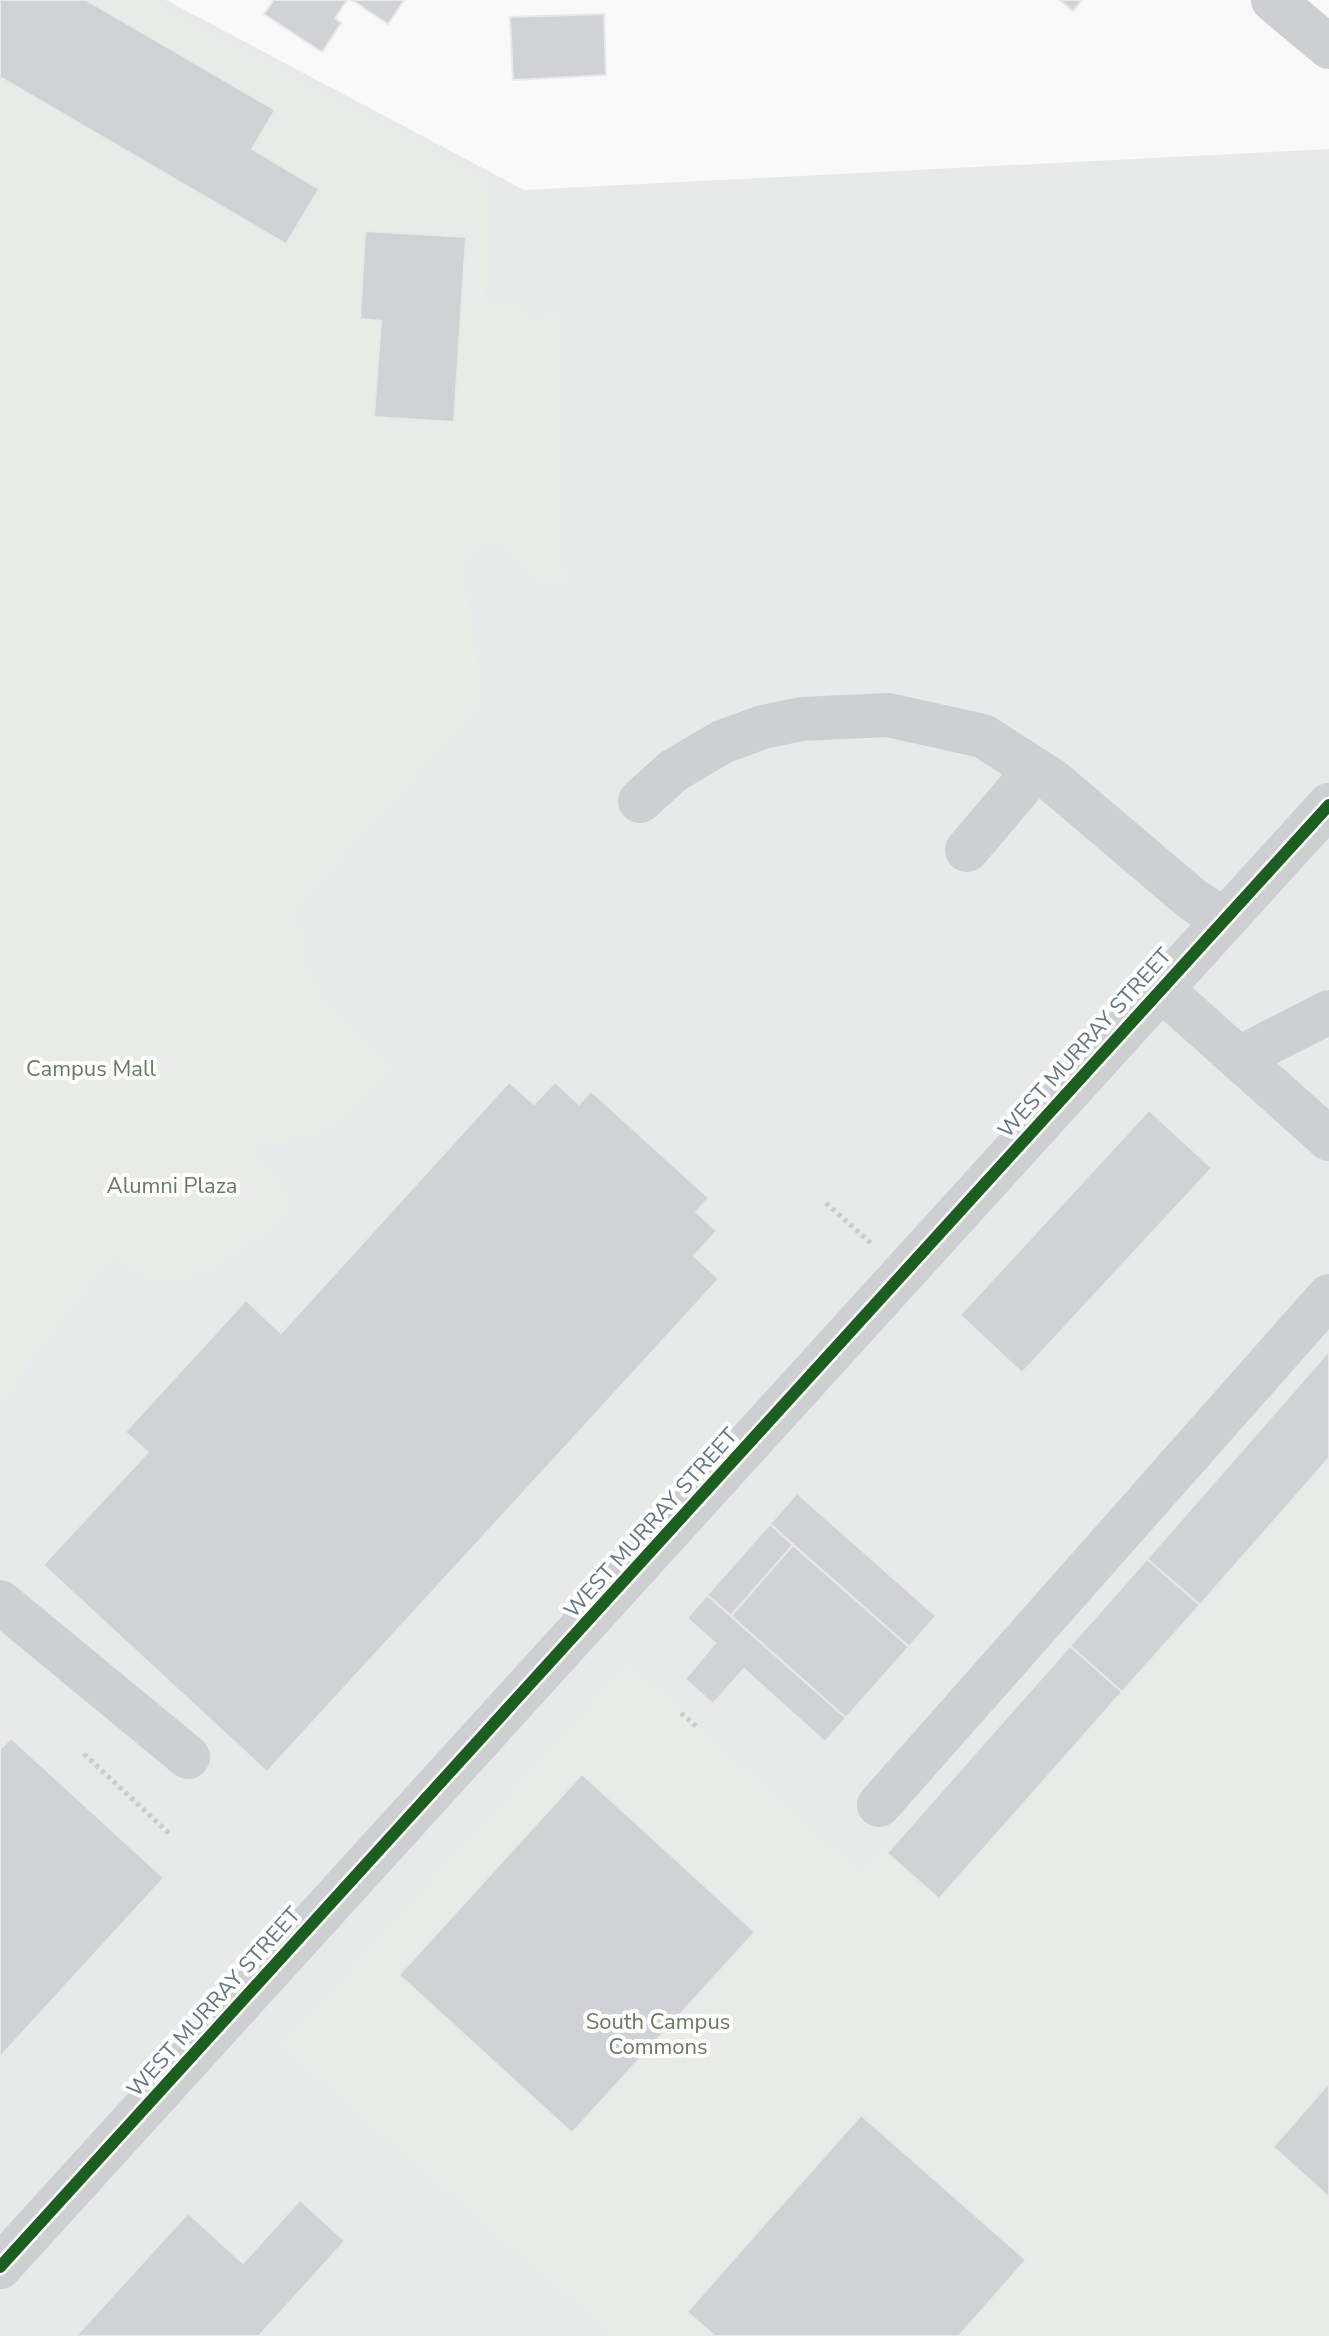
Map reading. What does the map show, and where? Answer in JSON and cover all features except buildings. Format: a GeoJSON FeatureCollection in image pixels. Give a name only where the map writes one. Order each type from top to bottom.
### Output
{"type":"FeatureCollection","features":[{"type":"Feature","properties":{"kind":"street"},"geometry":{"type":"LineString","coordinates":[[1273,0],[1329,47]]}},
{"type":"Feature","properties":{"kind":"street"},"geometry":{"type":"LineString","coordinates":[[640,801],[673,771],[722,742],[763,727],[802,719],[888,715],[983,736],[1053,781],[1192,899],[1224,920]]}},
{"type":"Feature","properties":{"kind":"street"},"geometry":{"type":"LineString","coordinates":[[967,850],[1035,770]]}},
{"type":"Feature","properties":{"kind":"street","name":"WEST MURRAY STREET"},"geometry":{"type":"LineString","coordinates":[[0,2267],[1329,805]]}},
{"type":"Feature","properties":{"kind":"street"},"geometry":{"type":"LineString","coordinates":[[1160,988],[1329,1139]]}},
{"type":"Feature","properties":{"kind":"street"},"geometry":{"type":"LineString","coordinates":[[1239,1058],[1329,1012]]}},
{"type":"Feature","properties":{"kind":"street"},"geometry":{"type":"LineString","coordinates":[[879,1805],[1329,1296]]}},
{"type":"Feature","properties":{"kind":"street"},"geometry":{"type":"LineString","coordinates":[[0,1602],[188,1757]]}},
{"type":"Feature","properties":{"kind":"path"},"geometry":{"type":"LineString","coordinates":[[826,1203],[881,1252]]}},
{"type":"Feature","properties":{"kind":"path"},"geometry":{"type":"LineString","coordinates":[[681,1713],[698,1728]]}},
{"type":"Feature","properties":{"kind":"path"},"geometry":{"type":"LineString","coordinates":[[84,1754],[171,1835]]}},
{"type":"Feature","properties":{"kind":"shaded area"},"geometry":{"type":"Polygon","coordinates":[[[0,0],[166,0],[524,190],[1329,149],[1329,2336],[0,2336],[0,0]]]}},
{"type":"Feature","properties":{"kind":"green space"},"geometry":{"type":"Polygon","coordinates":[[[0,0],[146,0],[490,182],[485,301],[516,306],[538,322],[558,311],[563,583],[541,583],[492,539],[462,561],[482,701],[289,915],[307,934],[304,952],[308,971],[318,989],[347,1025],[393,1068],[334,1126],[253,1147],[261,1170],[272,1174],[282,1188],[285,1199],[282,1216],[271,1230],[247,1238],[230,1257],[208,1270],[182,1277],[145,1274],[112,1255],[29,1360],[0,1407],[0,0]]]}},
{"type":"Feature","properties":{"kind":"green space","name":"South Campus Commons"},"geometry":{"type":"Polygon","coordinates":[[[1329,1458],[1329,2336],[615,2336],[283,2046],[629,1665],[860,1875],[884,1850],[939,1899],[1329,1458]]]}},
{"type":"Feature","properties":{"kind":"cycle path"},"geometry":{"type":"LineString","coordinates":[[0,2267],[1329,805]]}},
{"type":"Feature","properties":{"kind":"park label","name":"Campus Mall"},"geometry":{"type":"Point","coordinates":[91,1069]}},
{"type":"Feature","properties":{"kind":"park label","name":"Alumni Plaza"},"geometry":{"type":"Point","coordinates":[172,1186]}}]}
